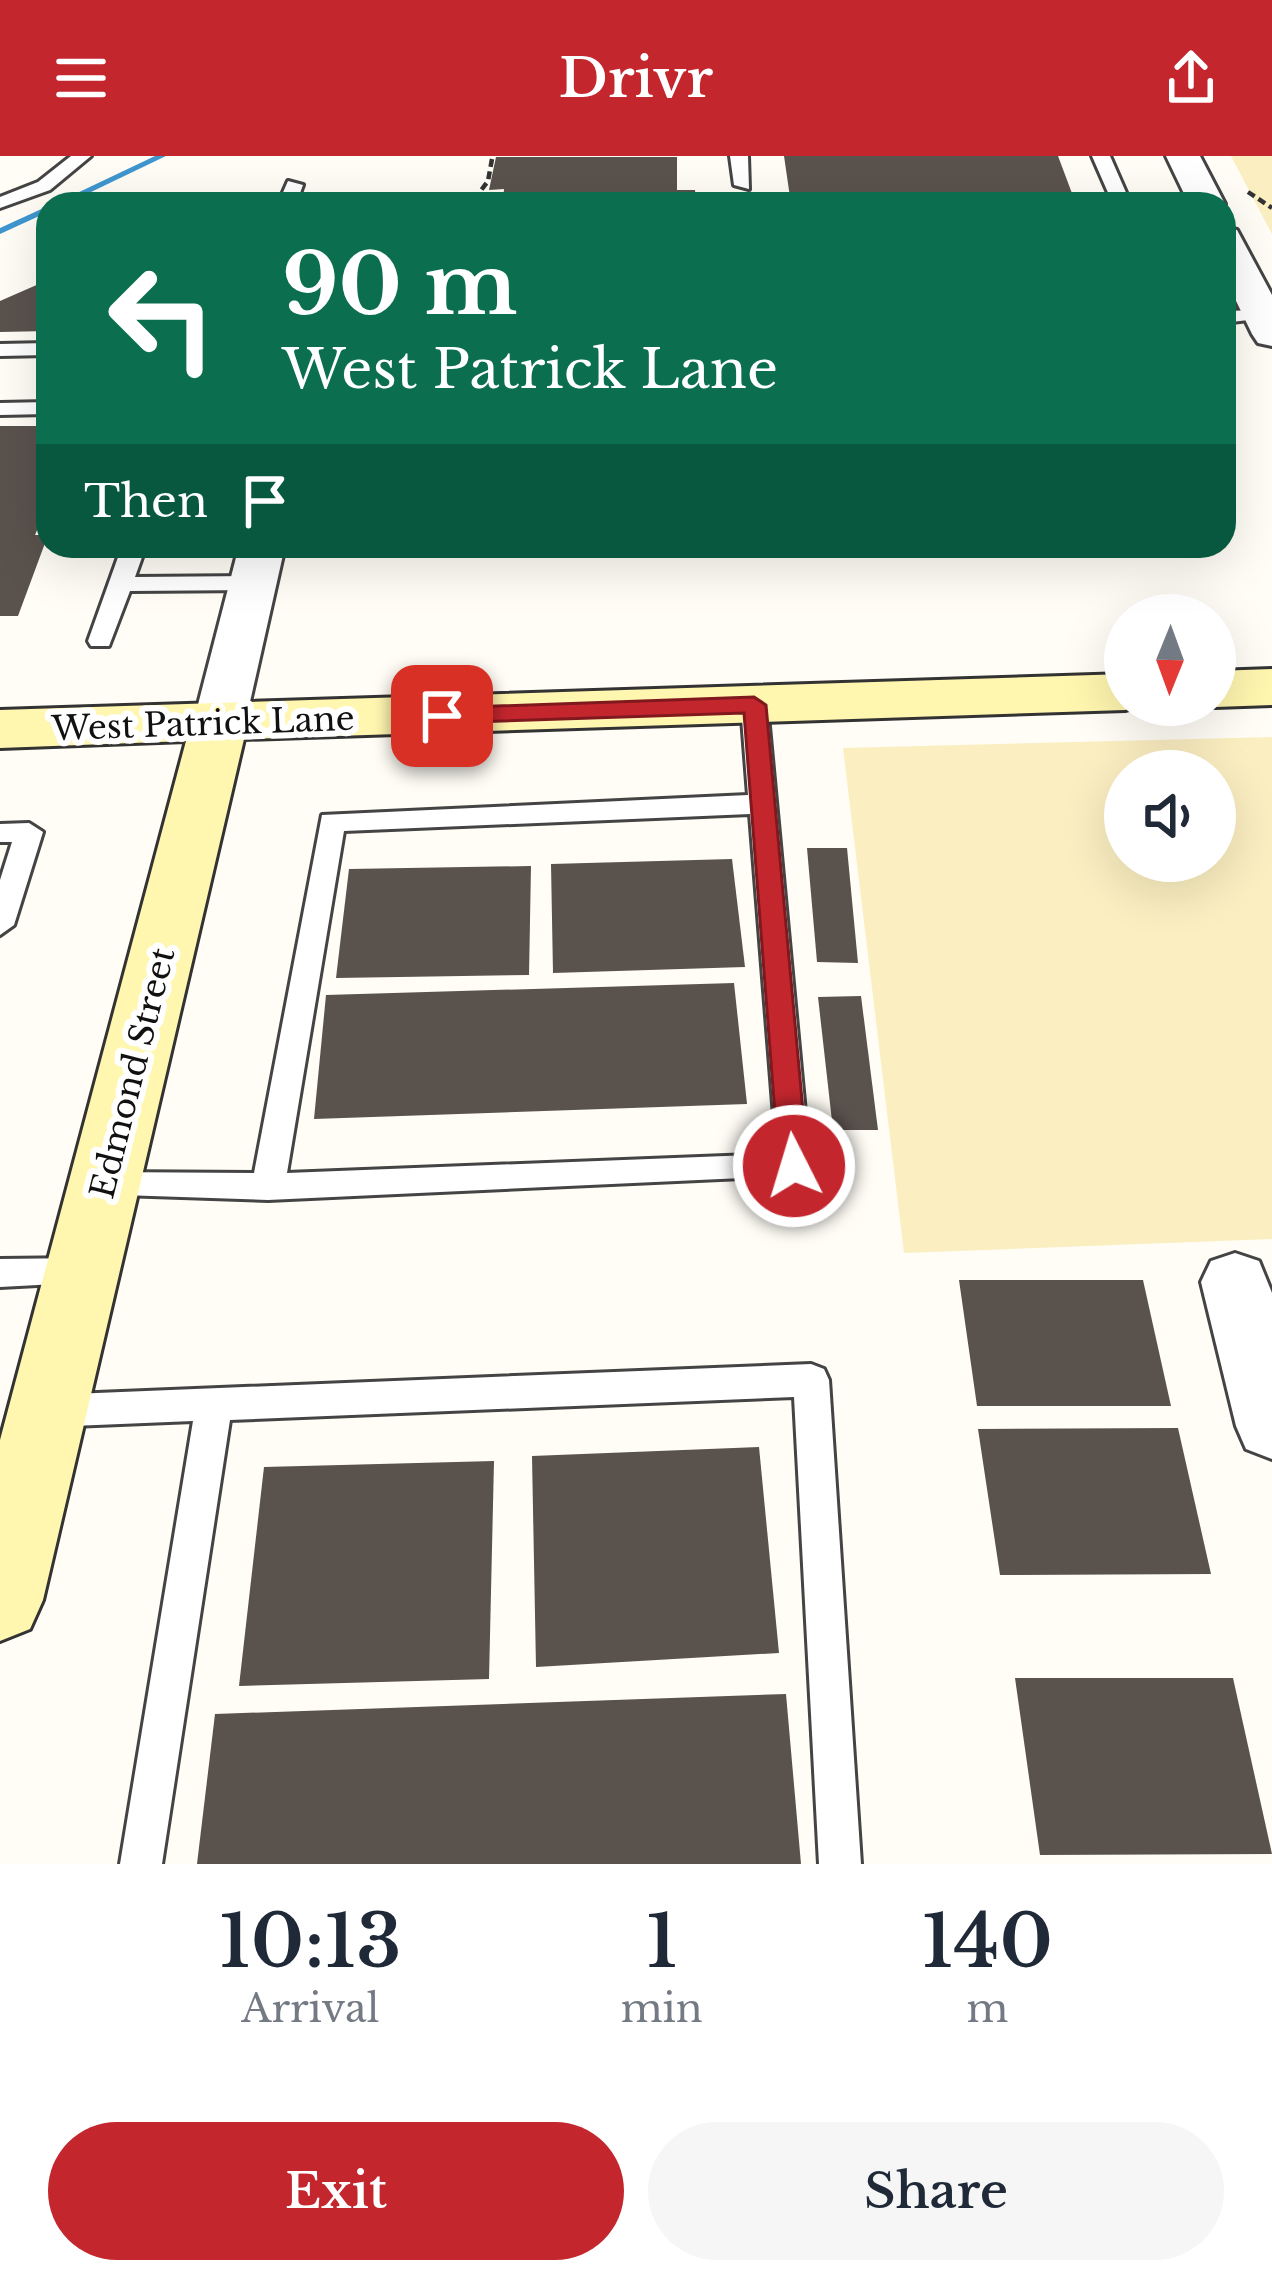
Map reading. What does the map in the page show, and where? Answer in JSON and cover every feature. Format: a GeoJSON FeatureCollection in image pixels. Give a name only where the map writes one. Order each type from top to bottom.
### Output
{"type":"FeatureCollection","features":[{"type":"Feature","properties":{"kind":"street"},"geometry":{"type":"LineString","coordinates":[[1184,156],[1201,192]]}},
{"type":"Feature","properties":{"kind":"street"},"geometry":{"type":"LineString","coordinates":[[1236,262],[1268,325]]}},
{"type":"Feature","properties":{"kind":"street","name":"Edmond Street"},"geometry":{"type":"LineString","coordinates":[[0,1600],[258,565]]}},
{"type":"Feature","properties":{"kind":"street"},"geometry":{"type":"LineString","coordinates":[[1236,687],[1272,686]]}},
{"type":"Feature","properties":{"kind":"street","name":"West Patrick Lane"},"geometry":{"type":"LineString","coordinates":[[0,729],[1104,693]]}},
{"type":"Feature","properties":{"kind":"street"},"geometry":{"type":"LineString","coordinates":[[1235,1282],[1272,1426]]}},
{"type":"Feature","properties":{"kind":"lane"},"geometry":{"type":"LineString","coordinates":[[0,203],[44,186],[82,156]]}},
{"type":"Feature","properties":{"kind":"lane"},"geometry":{"type":"LineString","coordinates":[[739,156],[747,192]]}},
{"type":"Feature","properties":{"kind":"lane"},"geometry":{"type":"LineString","coordinates":[[1101,156],[1117,192]]}},
{"type":"Feature","properties":{"kind":"lane"},"geometry":{"type":"LineString","coordinates":[[1236,319],[1268,325]]}},
{"type":"Feature","properties":{"kind":"lane"},"geometry":{"type":"LineString","coordinates":[[0,350],[36,350]]}},
{"type":"Feature","properties":{"kind":"lane"},"geometry":{"type":"LineString","coordinates":[[0,409],[36,408]]}},
{"type":"Feature","properties":{"kind":"lane"},"geometry":{"type":"LineString","coordinates":[[100,641],[130,558]]}},
{"type":"Feature","properties":{"kind":"lane"},"geometry":{"type":"LineString","coordinates":[[120,584],[258,565]]}},
{"type":"Feature","properties":{"kind":"lane"},"geometry":{"type":"LineString","coordinates":[[104,1185],[268,1187],[794,1166],[754,705]]}},
{"type":"Feature","properties":{"kind":"lane"},"geometry":{"type":"LineString","coordinates":[[268,1187],[332,822],[763,804]]}},
{"type":"Feature","properties":{"kind":"lane"},"geometry":{"type":"LineString","coordinates":[[0,833],[29,832],[0,925]]}},
{"type":"Feature","properties":{"kind":"lane"},"geometry":{"type":"LineString","coordinates":[[0,1273],[82,1272]]}},
{"type":"Feature","properties":{"kind":"lane"},"geometry":{"type":"LineString","coordinates":[[47,1411],[811,1380],[840,1864]]}},
{"type":"Feature","properties":{"kind":"lane"},"geometry":{"type":"LineString","coordinates":[[140,1864],[214,1404]]}},
{"type":"Feature","properties":{"kind":"path"},"geometry":{"type":"LineString","coordinates":[[480,192],[488,181],[492,159]]}},
{"type":"Feature","properties":{"kind":"sand"},"geometry":{"type":"Polygon","coordinates":[[[1231,156],[1272,156],[1272,234],[1231,156]]]}},
{"type":"Feature","properties":{"kind":"sand"},"geometry":{"type":"Polygon","coordinates":[[[1272,737],[1272,1239],[904,1253],[843,748],[1272,737]]]}},
{"type":"Feature","properties":{"kind":"building"},"geometry":{"type":"Polygon","coordinates":[[[784,156],[1058,156],[1072,192],[789,192],[784,156]]]}},
{"type":"Feature","properties":{"kind":"building"},"geometry":{"type":"Polygon","coordinates":[[[496,157],[677,157],[677,190],[695,192],[504,192],[489,190],[496,157]]]}},
{"type":"Feature","properties":{"kind":"building"},"geometry":{"type":"Polygon","coordinates":[[[36,285],[36,331],[0,332],[0,301],[36,285]]]}},
{"type":"Feature","properties":{"kind":"building"},"geometry":{"type":"Polygon","coordinates":[[[0,426],[36,426],[35,535],[39,558],[18,616],[0,616],[0,426]]]}},
{"type":"Feature","properties":{"kind":"building"},"geometry":{"type":"Polygon","coordinates":[[[807,848],[847,848],[858,963],[817,962],[807,848]]]}},
{"type":"Feature","properties":{"kind":"building"},"geometry":{"type":"Polygon","coordinates":[[[732,859],[745,967],[553,973],[551,864],[732,859]]]}},
{"type":"Feature","properties":{"kind":"building"},"geometry":{"type":"Polygon","coordinates":[[[531,866],[529,975],[336,978],[349,869],[531,866]]]}},
{"type":"Feature","properties":{"kind":"building"},"geometry":{"type":"Polygon","coordinates":[[[734,983],[747,1104],[314,1119],[326,995],[734,983]]]}},
{"type":"Feature","properties":{"kind":"building"},"geometry":{"type":"Polygon","coordinates":[[[861,996],[878,1130],[833,1130],[818,997],[861,996]]]}},
{"type":"Feature","properties":{"kind":"building"},"geometry":{"type":"Polygon","coordinates":[[[959,1280],[1143,1280],[1171,1406],[977,1406],[959,1280]]]}},
{"type":"Feature","properties":{"kind":"building"},"geometry":{"type":"Polygon","coordinates":[[[1178,1428],[1211,1574],[1000,1575],[978,1429],[1178,1428]]]}},
{"type":"Feature","properties":{"kind":"building"},"geometry":{"type":"Polygon","coordinates":[[[759,1447],[779,1653],[536,1667],[532,1456],[759,1447]]]}},
{"type":"Feature","properties":{"kind":"building"},"geometry":{"type":"Polygon","coordinates":[[[494,1461],[489,1679],[239,1686],[264,1467],[494,1461]]]}},
{"type":"Feature","properties":{"kind":"building"},"geometry":{"type":"Polygon","coordinates":[[[1015,1678],[1233,1678],[1272,1854],[1040,1855],[1015,1678]]]}},
{"type":"Feature","properties":{"kind":"building"},"geometry":{"type":"Polygon","coordinates":[[[786,1694],[801,1864],[197,1864],[215,1714],[786,1694]]]}},
{"type":"Feature","properties":{"kind":"waterway"},"geometry":{"type":"LineString","coordinates":[[85,192],[162,156]]}},
{"type":"Feature","properties":{"kind":"waterway"},"geometry":{"type":"LineString","coordinates":[[0,231],[36,214]]}},
{"type":"Feature","properties":{"kind":"route"},"geometry":{"type":"LineString","coordinates":[[442,716],[754,705],[794,1166]]}}]}
